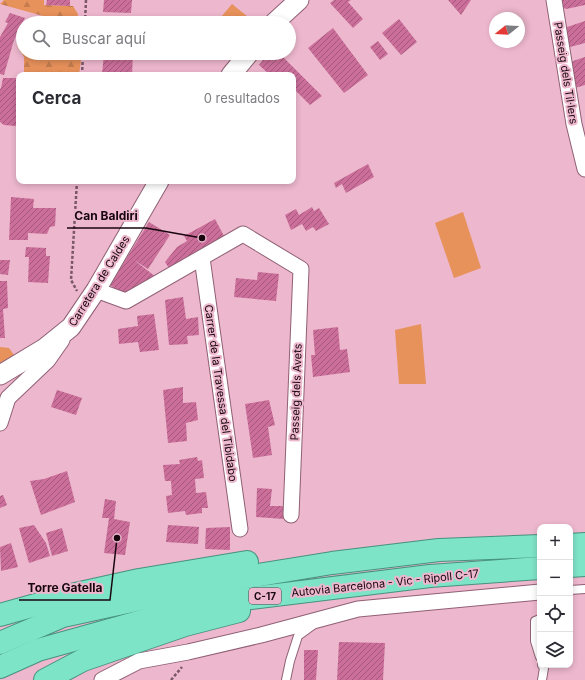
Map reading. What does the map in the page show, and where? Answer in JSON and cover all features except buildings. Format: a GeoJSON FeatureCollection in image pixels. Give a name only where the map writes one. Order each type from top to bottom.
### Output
{"type":"FeatureCollection","features":[{"type":"Feature","properties":{"kind":"highway"},"geometry":{"type":"LineString","coordinates":[[573,545],[585,544]]}},
{"type":"Feature","properties":{"kind":"highway","name":"Autovia Barcelona - Vic - Ripoll C-17"},"geometry":{"type":"LineString","coordinates":[[0,643],[63,616],[228,580],[332,563],[439,550],[537,546]]}},
{"type":"Feature","properties":{"kind":"highway"},"geometry":{"type":"LineString","coordinates":[[0,614],[71,595],[131,582],[243,562],[358,549],[439,550]]}},
{"type":"Feature","properties":{"kind":"highway"},"geometry":{"type":"LineString","coordinates":[[573,566],[585,565]]}},
{"type":"Feature","properties":{"kind":"highway","name":"Autovia Barcelona - Vic - Ripoll C-17"},"geometry":{"type":"LineString","coordinates":[[0,667],[38,650],[203,604],[430,576],[537,568]]}},
{"type":"Feature","properties":{"kind":"highway"},"geometry":{"type":"LineString","coordinates":[[45,680],[83,660],[185,625],[278,600],[430,576]]}},
{"type":"Feature","properties":{"kind":"street"},"geometry":{"type":"LineString","coordinates":[[282,16],[299,0]]}},
{"type":"Feature","properties":{"kind":"street","name":"Passeig dels Til·lers"},"geometry":{"type":"LineString","coordinates":[[554,0],[574,124],[585,169]]}},
{"type":"Feature","properties":{"kind":"street"},"geometry":{"type":"LineString","coordinates":[[233,72],[243,60]]}},
{"type":"Feature","properties":{"kind":"street","name":"Carretera de Caldes"},"geometry":{"type":"LineString","coordinates":[[0,376],[45,348],[71,327],[96,290],[157,184]]}},
{"type":"Feature","properties":{"kind":"street","name":"Passeig dels Avets"},"geometry":{"type":"LineString","coordinates":[[202,258],[243,234],[301,269],[291,515]]}},
{"type":"Feature","properties":{"kind":"street"},"geometry":{"type":"LineString","coordinates":[[96,290],[126,301],[202,258]]}},
{"type":"Feature","properties":{"kind":"street","name":"Carrer de la Travessa del Tibidabo"},"geometry":{"type":"LineString","coordinates":[[202,258],[240,529]]}},
{"type":"Feature","properties":{"kind":"street"},"geometry":{"type":"LineString","coordinates":[[0,423],[8,398],[48,360],[71,327]]}},
{"type":"Feature","properties":{"kind":"street"},"geometry":{"type":"LineString","coordinates":[[0,383],[5,388],[8,398]]}},
{"type":"Feature","properties":{"kind":"street"},"geometry":{"type":"LineString","coordinates":[[102,680],[139,661],[195,650],[358,610],[537,592]]}},
{"type":"Feature","properties":{"kind":"lane"},"geometry":{"type":"LineString","coordinates":[[573,590],[585,589]]}},
{"type":"Feature","properties":{"kind":"lane"},"geometry":{"type":"LineString","coordinates":[[286,680],[298,636],[320,620]]}},
{"type":"Feature","properties":{"kind":"lane"},"geometry":{"type":"LineString","coordinates":[[537,620],[535,621],[535,641],[537,647]]}},
{"type":"Feature","properties":{"kind":"lane"},"geometry":{"type":"LineString","coordinates":[[542,680],[544,668]]}},
{"type":"Feature","properties":{"kind":"path"},"geometry":{"type":"LineString","coordinates":[[85,16],[86,0]]}},
{"type":"Feature","properties":{"kind":"path"},"geometry":{"type":"LineString","coordinates":[[82,72],[83,60]]}},
{"type":"Feature","properties":{"kind":"path"},"geometry":{"type":"LineString","coordinates":[[76,184],[71,280],[85,306]]}},
{"type":"Feature","properties":{"kind":"green space"},"geometry":{"type":"Polygon","coordinates":[[[4,0],[44,0],[44,5],[73,6],[78,14],[78,16],[43,16],[0,4],[4,0]]]}},
{"type":"Feature","properties":{"kind":"green space"},"geometry":{"type":"Polygon","coordinates":[[[232,4],[247,16],[222,16],[232,4]]]}},
{"type":"Feature","properties":{"kind":"green space"},"geometry":{"type":"Polygon","coordinates":[[[24,60],[81,60],[79,72],[24,72],[24,60]]]}},
{"type":"Feature","properties":{"kind":"green space"},"geometry":{"type":"Polygon","coordinates":[[[463,212],[481,268],[454,278],[435,223],[463,212]]]}},
{"type":"Feature","properties":{"kind":"green space"},"geometry":{"type":"Polygon","coordinates":[[[421,324],[426,384],[399,384],[395,330],[421,324]]]}},
{"type":"Feature","properties":{"kind":"green space"},"geometry":{"type":"Polygon","coordinates":[[[0,347],[9,348],[14,355],[0,363],[0,347]]]}},
{"type":"Feature","properties":{"kind":"place","name":"Can Baldiri"},"geometry":{"type":"Point","coordinates":[202,238]}},
{"type":"Feature","properties":{"kind":"place","name":"Torre Gatella"},"geometry":{"type":"Point","coordinates":[117,538]}}]}
